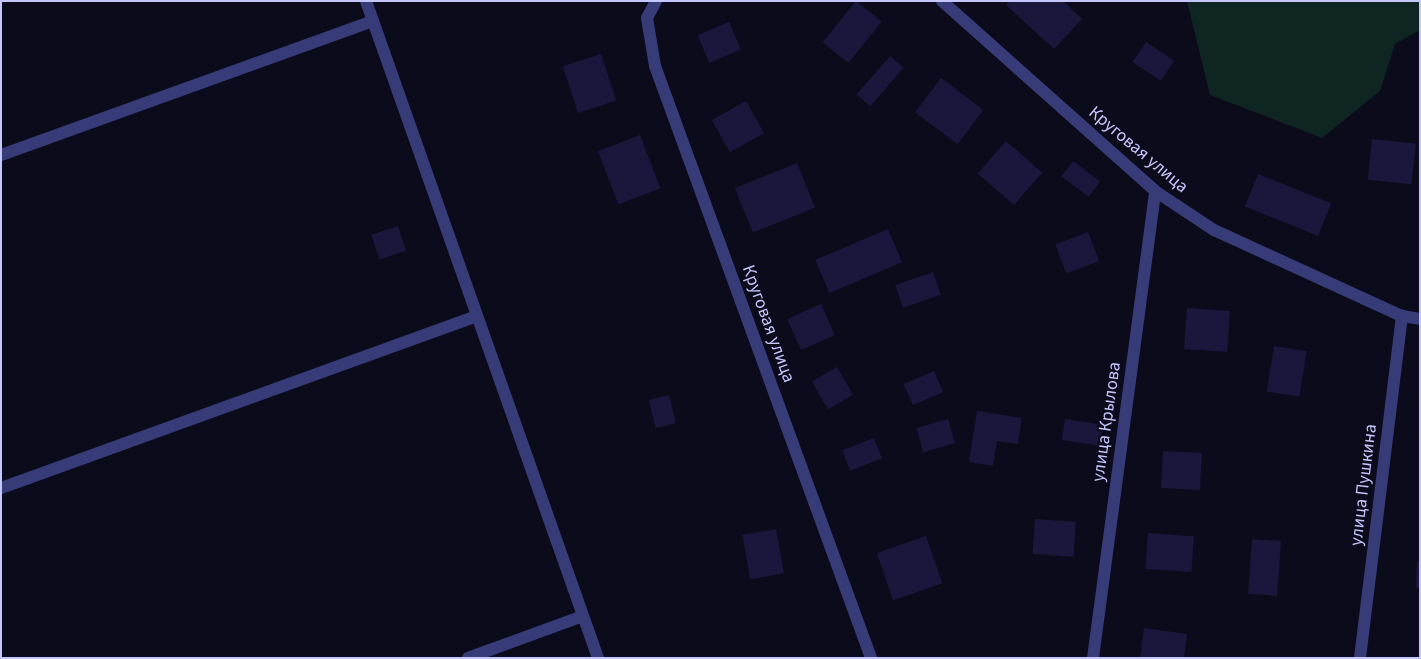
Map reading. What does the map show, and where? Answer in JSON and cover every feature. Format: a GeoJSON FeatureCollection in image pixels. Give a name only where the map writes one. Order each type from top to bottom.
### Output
{"type":"FeatureCollection","features":[{"type":"Feature","properties":{"kind":"street"},"geometry":{"type":"LineString","coordinates":[[366,1],[598,658]]}},
{"type":"Feature","properties":{"kind":"street","name":"Круговая улица"},"geometry":{"type":"LineString","coordinates":[[656,1],[647,18],[655,66],[871,658]]}},
{"type":"Feature","properties":{"kind":"street","name":"Круговая улица"},"geometry":{"type":"LineString","coordinates":[[942,1],[1155,192],[1214,230],[1402,316],[1420,319]]}},
{"type":"Feature","properties":{"kind":"street"},"geometry":{"type":"LineString","coordinates":[[1,155],[372,21]]}},
{"type":"Feature","properties":{"kind":"street","name":"улица Крылова"},"geometry":{"type":"LineString","coordinates":[[1093,658],[1155,192]]}},
{"type":"Feature","properties":{"kind":"street"},"geometry":{"type":"LineString","coordinates":[[1,488],[477,316]]}},
{"type":"Feature","properties":{"kind":"street","name":"улица Пушкина"},"geometry":{"type":"LineString","coordinates":[[1360,658],[1402,316]]}},
{"type":"Feature","properties":{"kind":"street"},"geometry":{"type":"LineString","coordinates":[[468,658],[583,616]]}},
{"type":"Feature","properties":{"kind":"green space"},"geometry":{"type":"Polygon","coordinates":[[[1187,1],[1420,1],[1420,30],[1395,44],[1380,91],[1322,138],[1210,95],[1187,1]]]}},
{"type":"Feature","properties":{"kind":"building"},"geometry":{"type":"Polygon","coordinates":[[[856,1],[882,22],[848,63],[823,42],[856,1]]]}},
{"type":"Feature","properties":{"kind":"building"},"geometry":{"type":"Polygon","coordinates":[[[1009,1],[1063,1],[1082,19],[1054,49],[1006,5],[1009,1]]]}},
{"type":"Feature","properties":{"kind":"building"},"geometry":{"type":"Polygon","coordinates":[[[729,22],[741,50],[709,63],[698,35],[729,22]]]}},
{"type":"Feature","properties":{"kind":"building"},"geometry":{"type":"Polygon","coordinates":[[[1146,42],[1174,61],[1161,81],[1133,62],[1146,42]]]}},
{"type":"Feature","properties":{"kind":"building"},"geometry":{"type":"Polygon","coordinates":[[[601,54],[616,101],[578,113],[563,66],[601,54]]]}},
{"type":"Feature","properties":{"kind":"building"},"geometry":{"type":"Polygon","coordinates":[[[890,56],[904,68],[870,106],[857,94],[890,56]]]}},
{"type":"Feature","properties":{"kind":"building"},"geometry":{"type":"Polygon","coordinates":[[[941,78],[983,110],[957,144],[915,112],[941,78]]]}},
{"type":"Feature","properties":{"kind":"building"},"geometry":{"type":"Polygon","coordinates":[[[746,101],[764,133],[730,152],[712,120],[746,101]]]}},
{"type":"Feature","properties":{"kind":"building"},"geometry":{"type":"Polygon","coordinates":[[[640,135],[660,188],[618,204],[598,151],[640,135]]]}},
{"type":"Feature","properties":{"kind":"building"},"geometry":{"type":"Polygon","coordinates":[[[1372,139],[1416,144],[1411,184],[1368,180],[1372,139]]]}},
{"type":"Feature","properties":{"kind":"building"},"geometry":{"type":"Polygon","coordinates":[[[1006,141],[1042,172],[1014,205],[978,173],[1006,141]]]}},
{"type":"Feature","properties":{"kind":"building"},"geometry":{"type":"Polygon","coordinates":[[[1073,161],[1100,181],[1089,197],[1062,176],[1073,161]]]}},
{"type":"Feature","properties":{"kind":"building"},"geometry":{"type":"Polygon","coordinates":[[[797,163],[815,208],[753,233],[735,188],[797,163]]]}},
{"type":"Feature","properties":{"kind":"building"},"geometry":{"type":"Polygon","coordinates":[[[1258,174],[1331,204],[1318,236],[1245,206],[1258,174]]]}},
{"type":"Feature","properties":{"kind":"building"},"geometry":{"type":"Polygon","coordinates":[[[398,226],[406,251],[379,259],[371,235],[398,226]]]}},
{"type":"Feature","properties":{"kind":"building"},"geometry":{"type":"Polygon","coordinates":[[[888,229],[902,262],[829,293],[815,260],[888,229]]]}},
{"type":"Feature","properties":{"kind":"building"},"geometry":{"type":"Polygon","coordinates":[[[1088,232],[1099,261],[1066,273],[1055,245],[1088,232]]]}},
{"type":"Feature","properties":{"kind":"building"},"geometry":{"type":"Polygon","coordinates":[[[933,272],[941,295],[903,308],[895,285],[933,272]]]}},
{"type":"Feature","properties":{"kind":"building"},"geometry":{"type":"Polygon","coordinates":[[[821,304],[835,335],[801,350],[787,319],[821,304]]]}},
{"type":"Feature","properties":{"kind":"building"},"geometry":{"type":"Polygon","coordinates":[[[1187,308],[1230,311],[1227,352],[1184,349],[1187,308]]]}},
{"type":"Feature","properties":{"kind":"building"},"geometry":{"type":"Polygon","coordinates":[[[1274,346],[1307,351],[1299,397],[1267,391],[1274,346]]]}},
{"type":"Feature","properties":{"kind":"building"},"geometry":{"type":"Polygon","coordinates":[[[837,367],[853,395],[828,409],[812,382],[837,367]]]}},
{"type":"Feature","properties":{"kind":"building"},"geometry":{"type":"Polygon","coordinates":[[[934,371],[943,392],[913,405],[904,384],[934,371]]]}},
{"type":"Feature","properties":{"kind":"building"},"geometry":{"type":"Polygon","coordinates":[[[669,395],[676,423],[656,428],[649,400],[669,395]]]}},
{"type":"Feature","properties":{"kind":"building"},"geometry":{"type":"Polygon","coordinates":[[[977,411],[1022,418],[1018,444],[997,441],[993,466],[969,462],[977,411]]]}},
{"type":"Feature","properties":{"kind":"building"},"geometry":{"type":"Polygon","coordinates":[[[948,419],[955,443],[923,452],[916,428],[948,419]]]}},
{"type":"Feature","properties":{"kind":"building"},"geometry":{"type":"Polygon","coordinates":[[[1065,419],[1103,425],[1099,446],[1062,440],[1065,419]]]}},
{"type":"Feature","properties":{"kind":"building"},"geometry":{"type":"Polygon","coordinates":[[[874,438],[882,459],[850,471],[842,450],[874,438]]]}},
{"type":"Feature","properties":{"kind":"building"},"geometry":{"type":"Polygon","coordinates":[[[1163,451],[1202,453],[1200,490],[1161,488],[1163,451]]]}},
{"type":"Feature","properties":{"kind":"building"},"geometry":{"type":"Polygon","coordinates":[[[1035,519],[1076,522],[1073,557],[1033,554],[1035,519]]]}},
{"type":"Feature","properties":{"kind":"building"},"geometry":{"type":"Polygon","coordinates":[[[776,529],[784,573],[750,579],[743,535],[776,529]]]}},
{"type":"Feature","properties":{"kind":"building"},"geometry":{"type":"Polygon","coordinates":[[[1148,533],[1194,536],[1191,572],[1145,569],[1148,533]]]}},
{"type":"Feature","properties":{"kind":"building"},"geometry":{"type":"Polygon","coordinates":[[[926,536],[942,583],[893,600],[877,553],[926,536]]]}},
{"type":"Feature","properties":{"kind":"building"},"geometry":{"type":"Polygon","coordinates":[[[1252,539],[1281,541],[1277,596],[1248,594],[1252,539]]]}},
{"type":"Feature","properties":{"kind":"building"},"geometry":{"type":"Polygon","coordinates":[[[1417,562],[1420,562],[1420,588],[1416,588],[1417,562]]]}},
{"type":"Feature","properties":{"kind":"building"},"geometry":{"type":"Polygon","coordinates":[[[1144,628],[1187,634],[1184,658],[1140,658],[1144,628]]]}}]}
